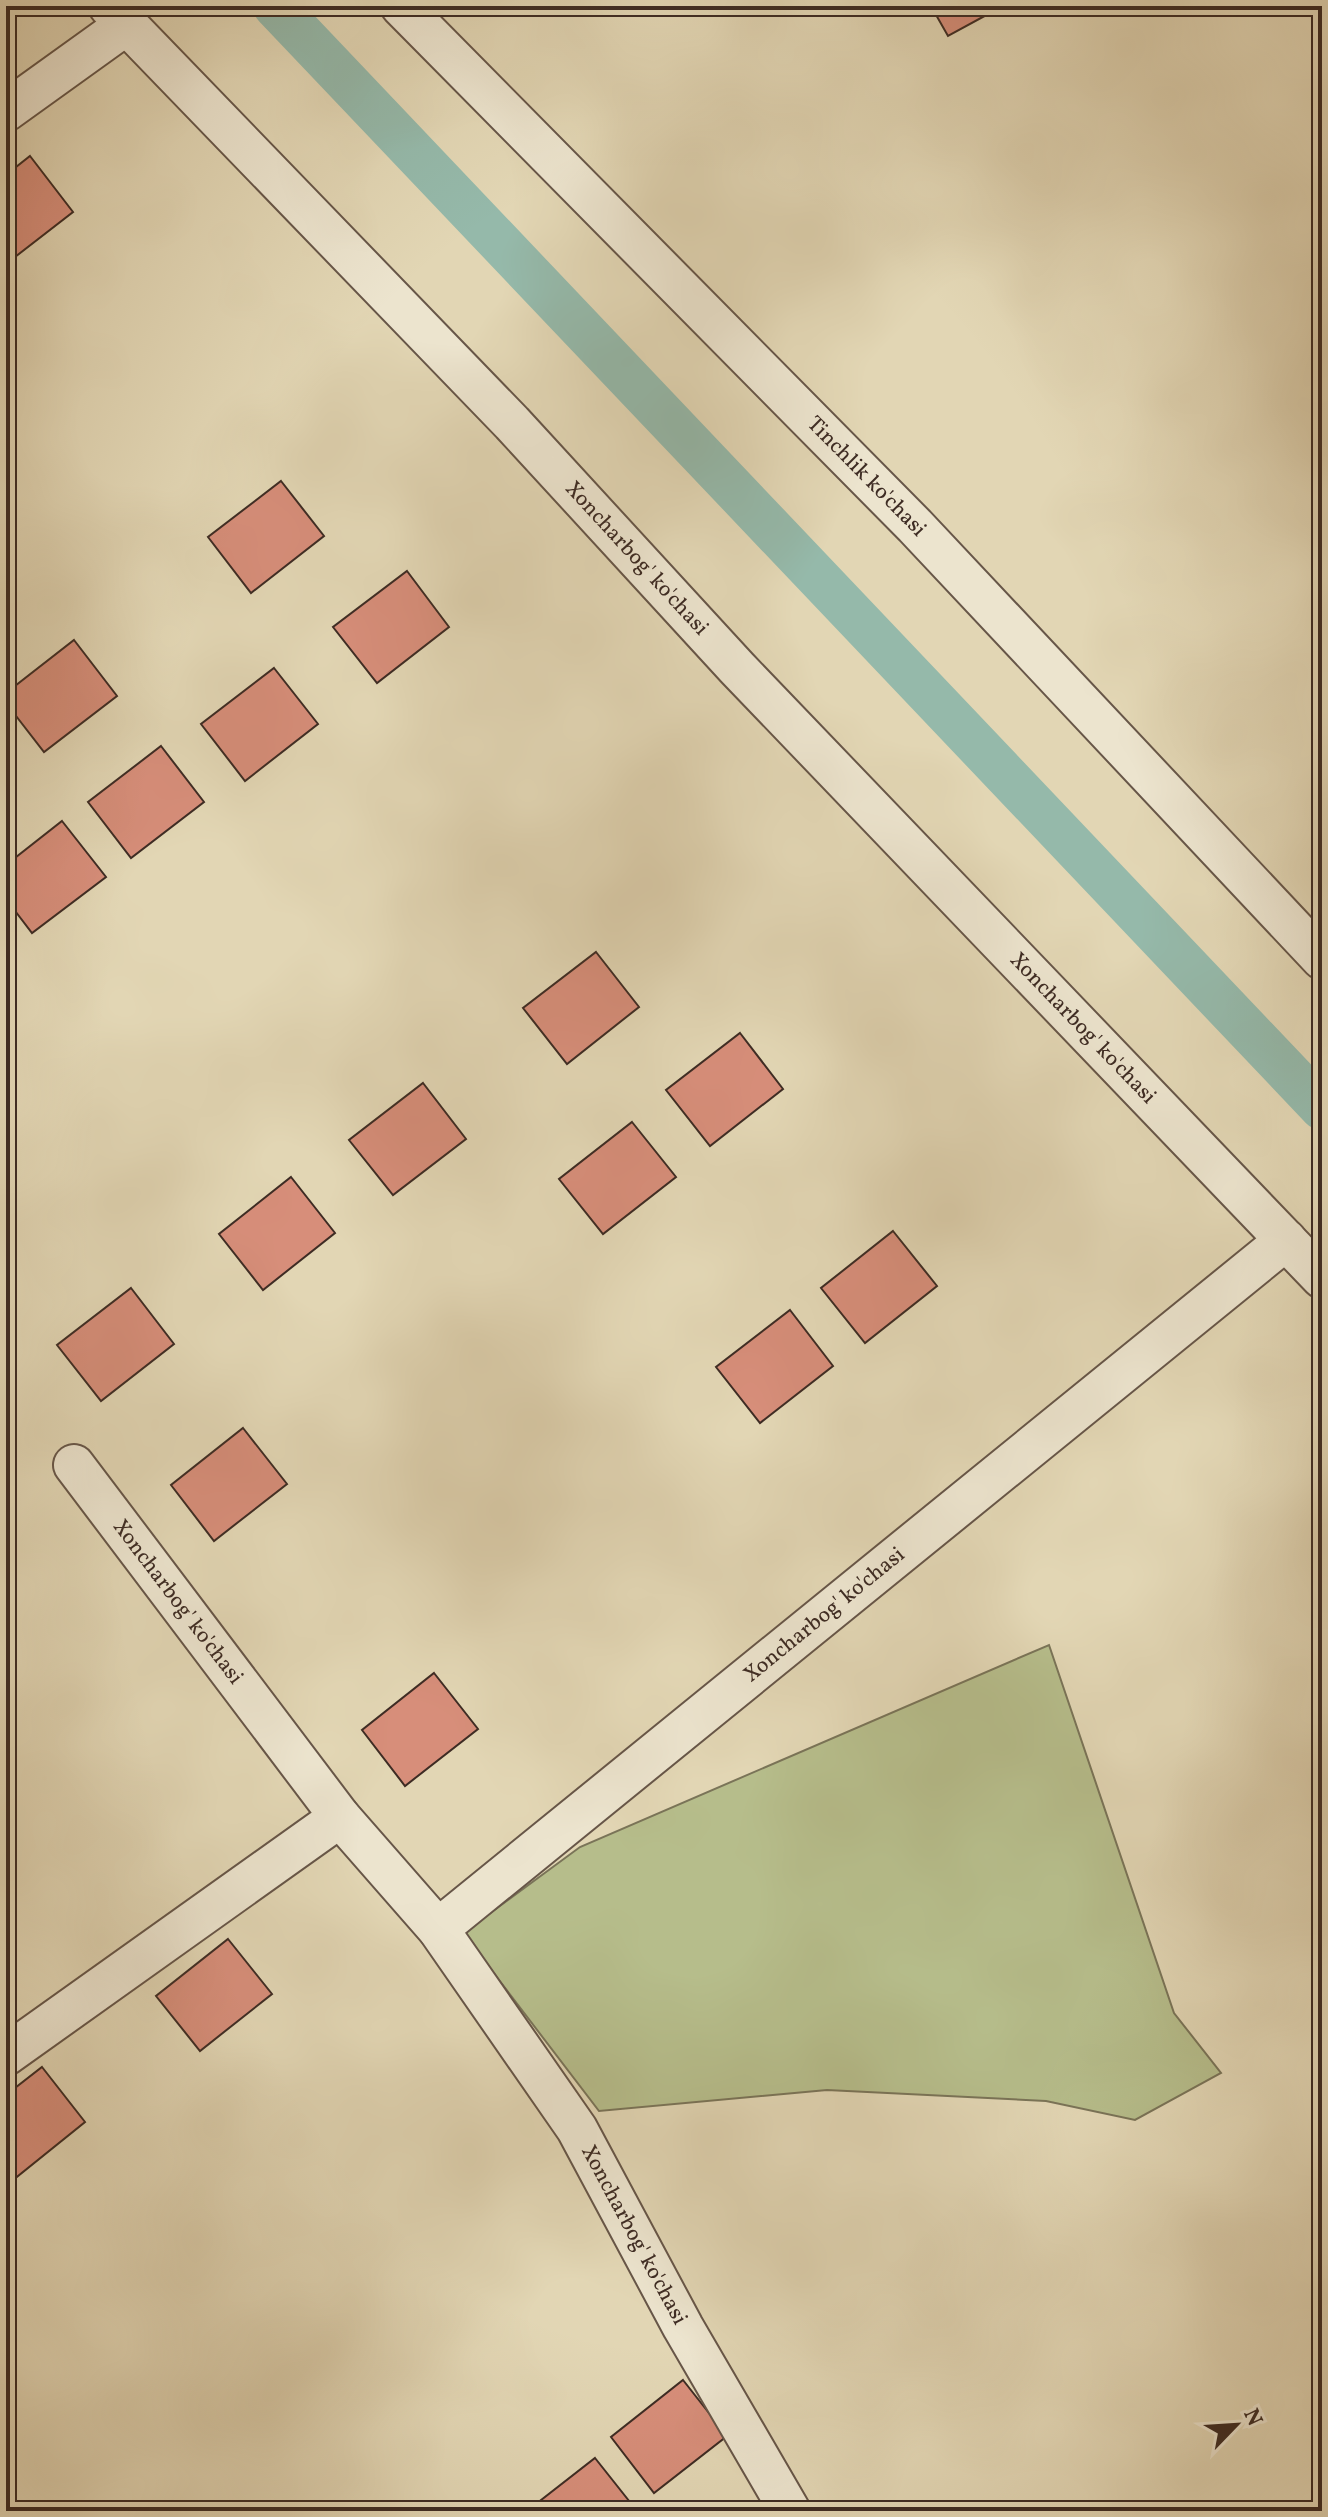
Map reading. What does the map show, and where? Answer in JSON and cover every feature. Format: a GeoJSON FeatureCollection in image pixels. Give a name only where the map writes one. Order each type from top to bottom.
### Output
{"type":"FeatureCollection","features":[{"type":"Feature","properties":{"kind":"street","name":"Tinchlik ko'chasi"},"geometry":{"type":"LineString","coordinates":[[401,6],[915,526],[1322,959]]}},
{"type":"Feature","properties":{"kind":"street","name":"Xoncharbog' ko'chasi"},"geometry":{"type":"LineString","coordinates":[[6,111],[118,15],[512,423],[737,668],[1286,1240],[438,1929]]}},
{"type":"Feature","properties":{"kind":"street"},"geometry":{"type":"LineString","coordinates":[[1286,1240],[1322,1278]]}},
{"type":"Feature","properties":{"kind":"street","name":"Xoncharbog' ko'chasi"},"geometry":{"type":"LineString","coordinates":[[74,1465],[340,1817],[438,1929],[577,2129],[683,2327],[790,2511]]}},
{"type":"Feature","properties":{"kind":"street"},"geometry":{"type":"LineString","coordinates":[[6,2055],[340,1817]]}},
{"type":"Feature","properties":{"kind":"green space"},"geometry":{"type":"Polygon","coordinates":[[[1049,1645],[1174,2013],[1221,2073],[1135,2120],[1046,2101],[827,2090],[599,2111],[463,1933],[580,1847],[1049,1645]]]}},
{"type":"Feature","properties":{"kind":"building"},"geometry":{"type":"Polygon","coordinates":[[[931,6],[1003,6],[948,36],[931,6]]]}},
{"type":"Feature","properties":{"kind":"building"},"geometry":{"type":"Polygon","coordinates":[[[30,156],[73,212],[6,264],[6,175],[30,156]]]}},
{"type":"Feature","properties":{"kind":"building"},"geometry":{"type":"Polygon","coordinates":[[[281,481],[324,536],[251,593],[208,537],[281,481]]]}},
{"type":"Feature","properties":{"kind":"building"},"geometry":{"type":"Polygon","coordinates":[[[407,571],[449,627],[377,683],[333,627],[407,571]]]}},
{"type":"Feature","properties":{"kind":"building"},"geometry":{"type":"Polygon","coordinates":[[[74,640],[117,696],[44,752],[6,703],[6,693],[74,640]]]}},
{"type":"Feature","properties":{"kind":"building"},"geometry":{"type":"Polygon","coordinates":[[[274,668],[318,724],[245,781],[201,724],[274,668]]]}},
{"type":"Feature","properties":{"kind":"building"},"geometry":{"type":"Polygon","coordinates":[[[161,746],[204,802],[131,858],[88,802],[161,746]]]}},
{"type":"Feature","properties":{"kind":"building"},"geometry":{"type":"Polygon","coordinates":[[[62,821],[106,877],[32,933],[6,899],[6,865],[62,821]]]}},
{"type":"Feature","properties":{"kind":"building"},"geometry":{"type":"Polygon","coordinates":[[[596,952],[639,1007],[567,1064],[523,1008],[596,952]]]}},
{"type":"Feature","properties":{"kind":"building"},"geometry":{"type":"Polygon","coordinates":[[[740,1033],[783,1089],[710,1146],[666,1090],[740,1033]]]}},
{"type":"Feature","properties":{"kind":"building"},"geometry":{"type":"Polygon","coordinates":[[[423,1083],[466,1139],[393,1195],[349,1140],[423,1083]]]}},
{"type":"Feature","properties":{"kind":"building"},"geometry":{"type":"Polygon","coordinates":[[[632,1122],[676,1177],[603,1234],[559,1179],[632,1122]]]}},
{"type":"Feature","properties":{"kind":"building"},"geometry":{"type":"Polygon","coordinates":[[[291,1177],[335,1233],[263,1290],[219,1234],[291,1177]]]}},
{"type":"Feature","properties":{"kind":"building"},"geometry":{"type":"Polygon","coordinates":[[[893,1231],[937,1286],[865,1343],[821,1288],[893,1231]]]}},
{"type":"Feature","properties":{"kind":"building"},"geometry":{"type":"Polygon","coordinates":[[[131,1288],[174,1344],[101,1401],[57,1345],[131,1288]]]}},
{"type":"Feature","properties":{"kind":"building"},"geometry":{"type":"Polygon","coordinates":[[[790,1310],[833,1366],[760,1423],[716,1367],[790,1310]]]}},
{"type":"Feature","properties":{"kind":"building"},"geometry":{"type":"Polygon","coordinates":[[[243,1428],[287,1484],[214,1541],[171,1485],[243,1428]]]}},
{"type":"Feature","properties":{"kind":"building"},"geometry":{"type":"Polygon","coordinates":[[[434,1673],[478,1729],[405,1786],[362,1730],[434,1673]]]}},
{"type":"Feature","properties":{"kind":"building"},"geometry":{"type":"Polygon","coordinates":[[[228,1939],[272,1994],[200,2051],[156,1996],[228,1939]]]}},
{"type":"Feature","properties":{"kind":"building"},"geometry":{"type":"Polygon","coordinates":[[[42,2067],[85,2122],[13,2180],[6,2171],[6,2095],[42,2067]]]}},
{"type":"Feature","properties":{"kind":"building"},"geometry":{"type":"Polygon","coordinates":[[[683,2380],[727,2436],[654,2493],[611,2437],[683,2380]]]}},
{"type":"Feature","properties":{"kind":"building"},"geometry":{"type":"Polygon","coordinates":[[[595,2458],[637,2511],[527,2511],[595,2458]]]}},
{"type":"Feature","properties":{"kind":"waterway"},"geometry":{"type":"LineString","coordinates":[[275,6],[1322,1108]]}}]}
